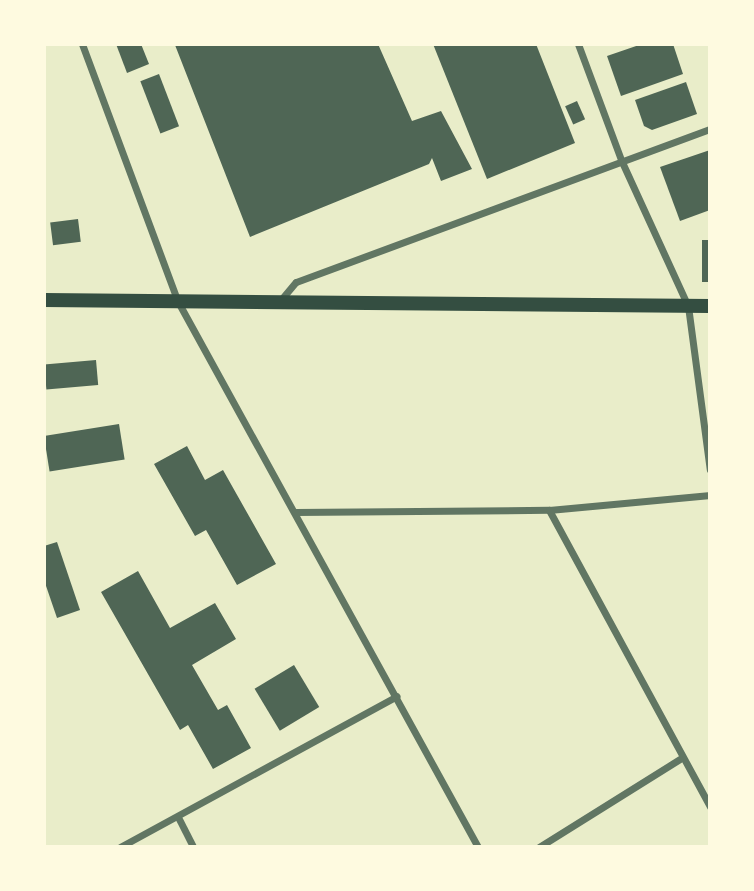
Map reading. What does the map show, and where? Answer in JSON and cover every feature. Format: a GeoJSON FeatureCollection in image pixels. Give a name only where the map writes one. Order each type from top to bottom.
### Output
{"type":"FeatureCollection","features":[{"type":"Feature","properties":{"kind":"main road"},"geometry":{"type":"LineString","coordinates":[[44,300],[710,306]]}},
{"type":"Feature","properties":{"kind":"street"},"geometry":{"type":"LineString","coordinates":[[82,44],[177,300],[478,847]]}},
{"type":"Feature","properties":{"kind":"street"},"geometry":{"type":"LineString","coordinates":[[578,44],[622,162],[688,306],[710,470]]}},
{"type":"Feature","properties":{"kind":"street"},"geometry":{"type":"LineString","coordinates":[[279,302],[296,282],[710,129]]}},
{"type":"Feature","properties":{"kind":"street"},"geometry":{"type":"LineString","coordinates":[[295,512],[548,510],[710,495]]}},
{"type":"Feature","properties":{"kind":"street"},"geometry":{"type":"LineString","coordinates":[[548,510],[680,759],[710,807]]}},
{"type":"Feature","properties":{"kind":"street"},"geometry":{"type":"LineString","coordinates":[[120,847],[397,696]]}},
{"type":"Feature","properties":{"kind":"street"},"geometry":{"type":"LineString","coordinates":[[539,847],[680,759]]}},
{"type":"Feature","properties":{"kind":"street"},"geometry":{"type":"LineString","coordinates":[[178,817],[193,847]]}},
{"type":"Feature","properties":{"kind":"building"},"geometry":{"type":"Polygon","coordinates":[[[116,44],[141,44],[149,64],[127,73],[116,44]]]}},
{"type":"Feature","properties":{"kind":"building"},"geometry":{"type":"Polygon","coordinates":[[[378,44],[412,121],[441,111],[472,169],[441,181],[432,158],[429,164],[250,237],[175,45],[378,44]]]}},
{"type":"Feature","properties":{"kind":"building"},"geometry":{"type":"Polygon","coordinates":[[[433,44],[536,44],[575,143],[487,179],[433,44]]]}},
{"type":"Feature","properties":{"kind":"building"},"geometry":{"type":"Polygon","coordinates":[[[642,44],[673,44],[683,74],[621,96],[607,56],[642,44]]]}},
{"type":"Feature","properties":{"kind":"building"},"geometry":{"type":"Polygon","coordinates":[[[159,74],[179,126],[160,133],[140,81],[159,74]]]}},
{"type":"Feature","properties":{"kind":"building"},"geometry":{"type":"Polygon","coordinates":[[[686,82],[697,114],[652,130],[644,126],[635,100],[686,82]]]}},
{"type":"Feature","properties":{"kind":"building"},"geometry":{"type":"Polygon","coordinates":[[[577,101],[585,119],[573,125],[565,106],[577,101]]]}},
{"type":"Feature","properties":{"kind":"building"},"geometry":{"type":"Polygon","coordinates":[[[710,150],[710,210],[680,221],[660,167],[710,150]]]}},
{"type":"Feature","properties":{"kind":"building"},"geometry":{"type":"Polygon","coordinates":[[[78,219],[81,242],[53,245],[50,222],[78,219]]]}},
{"type":"Feature","properties":{"kind":"building"},"geometry":{"type":"Polygon","coordinates":[[[702,240],[710,240],[710,282],[702,282],[702,240]]]}},
{"type":"Feature","properties":{"kind":"building"},"geometry":{"type":"Polygon","coordinates":[[[96,360],[98,385],[46,389],[44,365],[96,360]]]}},
{"type":"Feature","properties":{"kind":"building"},"geometry":{"type":"Polygon","coordinates":[[[119,424],[125,460],[50,471],[44,436],[119,424]]]}},
{"type":"Feature","properties":{"kind":"building"},"geometry":{"type":"Polygon","coordinates":[[[187,446],[205,480],[223,470],[276,564],[237,585],[206,530],[195,536],[154,464],[187,446]]]}},
{"type":"Feature","properties":{"kind":"building"},"geometry":{"type":"Polygon","coordinates":[[[57,542],[80,610],[57,618],[44,580],[44,546],[57,542]]]}},
{"type":"Feature","properties":{"kind":"building"},"geometry":{"type":"Polygon","coordinates":[[[138,571],[170,628],[215,603],[236,639],[192,665],[218,710],[227,705],[251,748],[213,769],[188,725],[180,730],[101,592],[138,571]]]}},
{"type":"Feature","properties":{"kind":"building"},"geometry":{"type":"Polygon","coordinates":[[[294,665],[319,707],[280,731],[255,689],[294,665]]]}}]}
